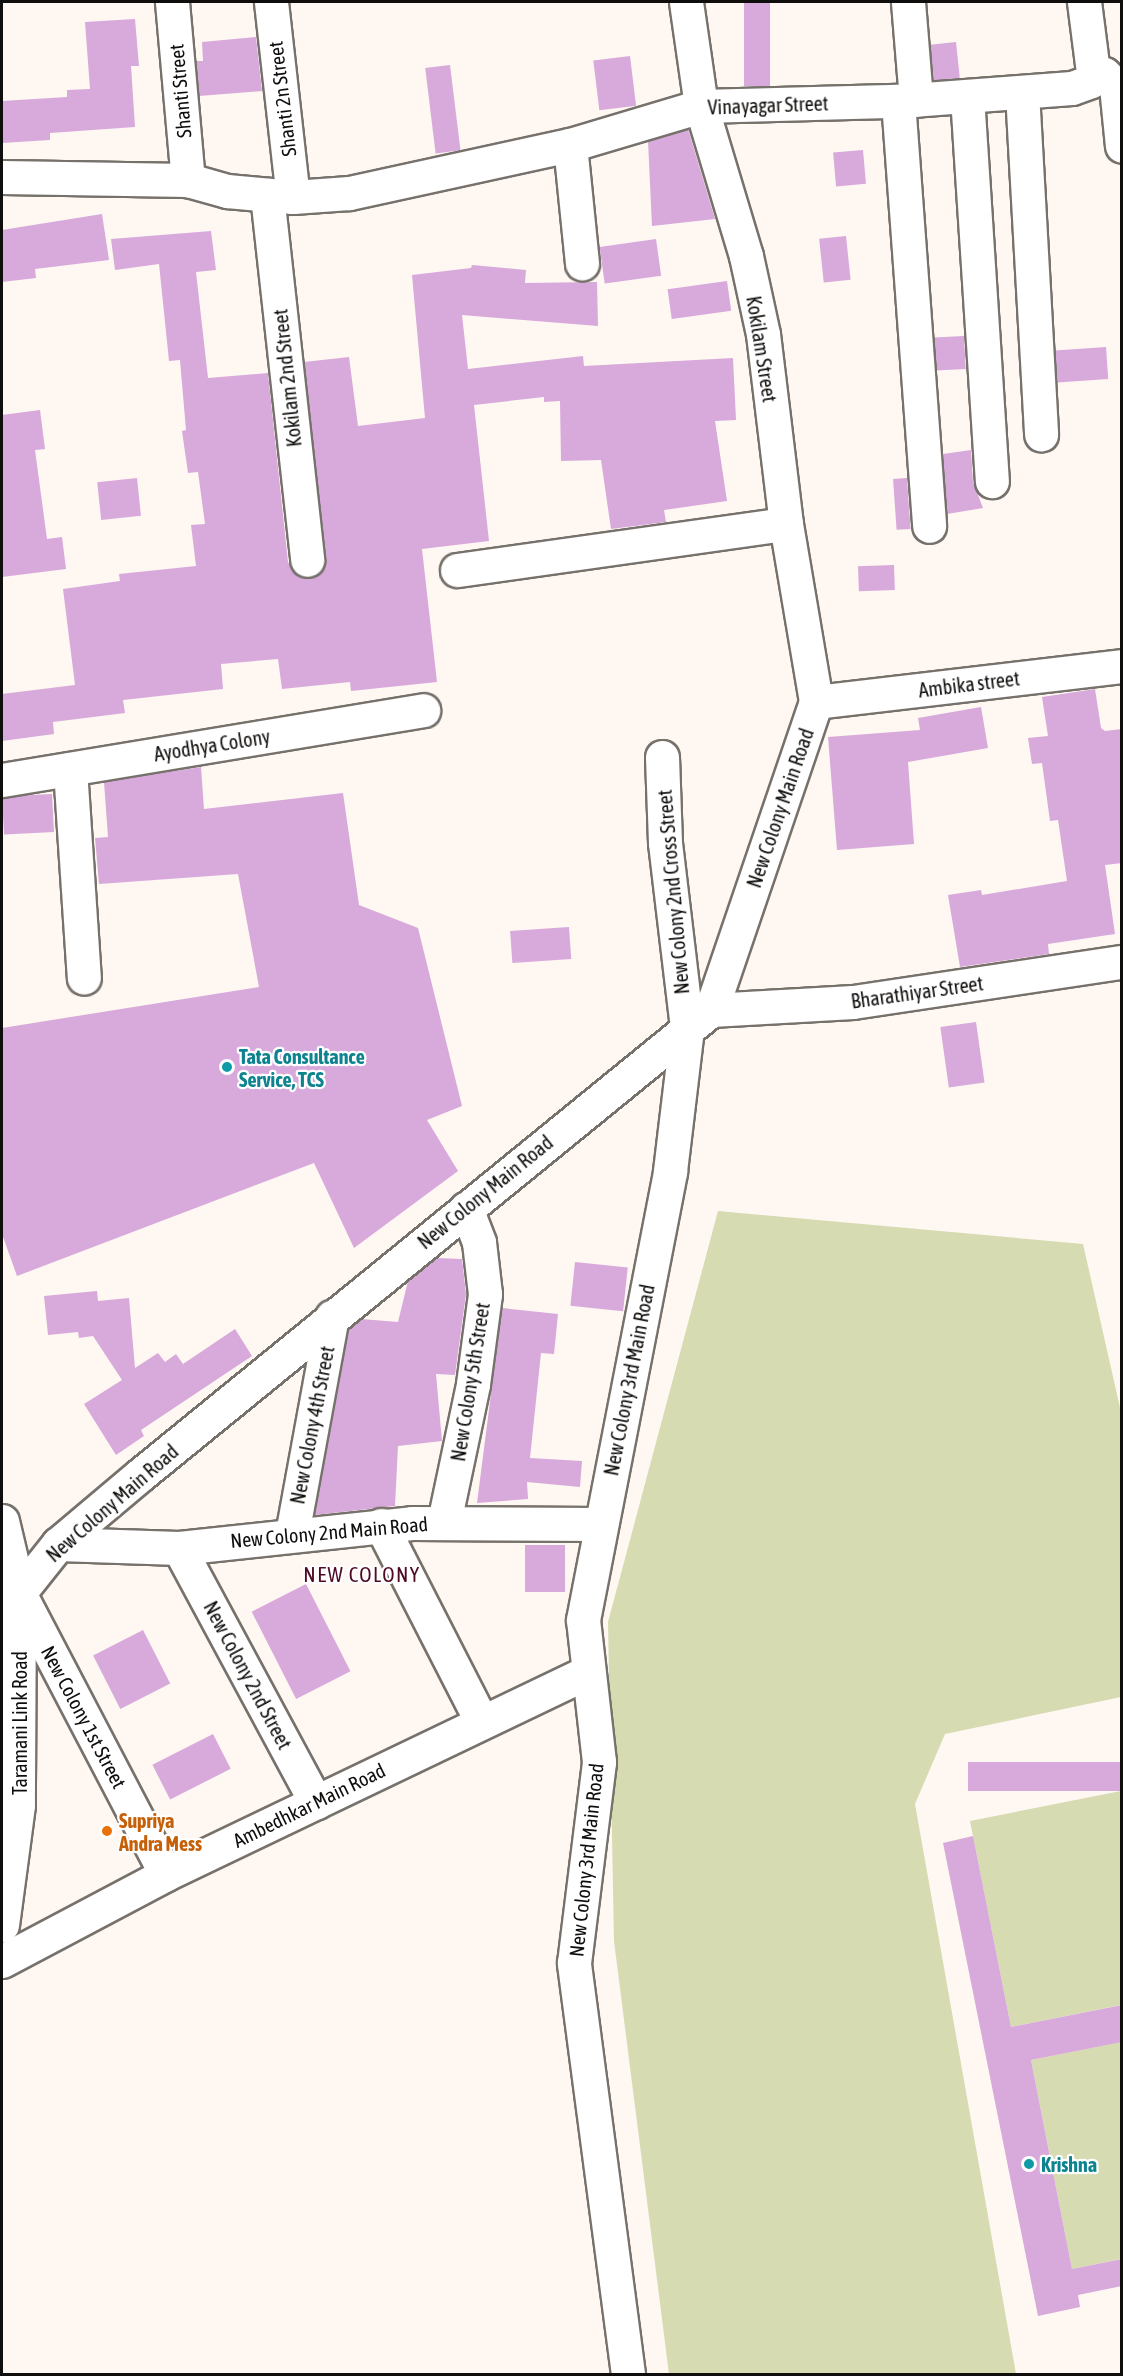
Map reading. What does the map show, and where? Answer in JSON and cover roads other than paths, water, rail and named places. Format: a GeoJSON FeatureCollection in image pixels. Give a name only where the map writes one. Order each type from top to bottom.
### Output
{"type":"FeatureCollection","features":[{"type":"Feature","properties":{"kind":"street","name":"Shanti Street"},"geometry":{"type":"LineString","coordinates":[[172,2],[188,180]]}},
{"type":"Feature","properties":{"kind":"street","name":"Shanti 2n Street"},"geometry":{"type":"LineString","coordinates":[[271,2],[280,196]]}},
{"type":"Feature","properties":{"kind":"street","name":"Kokilam Street"},"geometry":{"type":"LineString","coordinates":[[686,2],[701,106],[746,256],[763,334],[786,524],[816,702]]}},
{"type":"Feature","properties":{"kind":"street"},"geometry":{"type":"LineString","coordinates":[[908,2],[907,100],[929,526]]}},
{"type":"Feature","properties":{"kind":"street"},"geometry":{"type":"LineString","coordinates":[[1084,2],[1093,72],[1104,75],[1116,86],[1122,146]]}},
{"type":"Feature","properties":{"kind":"street","name":"Vinayagar Street"},"geometry":{"type":"LineString","coordinates":[[2,177],[188,180],[227,190],[280,196],[350,193],[570,145],[701,106],[907,100],[1022,92],[1082,85],[1091,81],[1093,72]]}},
{"type":"Feature","properties":{"kind":"street"},"geometry":{"type":"LineString","coordinates":[[1022,92],[1041,434]]}},
{"type":"Feature","properties":{"kind":"street"},"geometry":{"type":"LineString","coordinates":[[967,96],[992,481]]}},
{"type":"Feature","properties":{"kind":"street"},"geometry":{"type":"LineString","coordinates":[[570,145],[582,263]]}},
{"type":"Feature","properties":{"kind":"street","name":"Kokilam 2nd Street"},"geometry":{"type":"LineString","coordinates":[[280,196],[307,560]]}},
{"type":"Feature","properties":{"kind":"street"},"geometry":{"type":"LineString","coordinates":[[458,570],[786,524]]}},
{"type":"Feature","properties":{"kind":"street","name":"Ambika street"},"geometry":{"type":"LineString","coordinates":[[816,702],[1122,666]]}},
{"type":"Feature","properties":{"kind":"street","name":"New Colony Main Road"},"geometry":{"type":"LineString","coordinates":[[19,1593],[58,1544],[332,1317],[699,1019],[816,702]]}},
{"type":"Feature","properties":{"kind":"street","name":"Ayodhya Colony"},"geometry":{"type":"LineString","coordinates":[[2,780],[423,710]]}},
{"type":"Feature","properties":{"kind":"street","name":"New Colony 2nd Cross Street"},"geometry":{"type":"LineString","coordinates":[[662,757],[666,853],[699,1019]]}},
{"type":"Feature","properties":{"kind":"street"},"geometry":{"type":"LineString","coordinates":[[70,769],[84,978]]}},
{"type":"Feature","properties":{"kind":"street","name":"Bharathiyar Street"},"geometry":{"type":"LineString","coordinates":[[699,1019],[853,1002],[1122,962]]}},
{"type":"Feature","properties":{"kind":"street","name":"New Colony 3rd Main Road"},"geometry":{"type":"LineString","coordinates":[[628,2374],[574,1963],[599,1762],[583,1620],[699,1019]]}},
{"type":"Feature","properties":{"kind":"street","name":"New Colony 5th Street"},"geometry":{"type":"LineString","coordinates":[[444,1522],[473,1384],[484,1294],[479,1242],[466,1208]]}},
{"type":"Feature","properties":{"kind":"street","name":"New Colony 4th Street"},"geometry":{"type":"LineString","coordinates":[[292,1534],[332,1317]]}},
{"type":"Feature","properties":{"kind":"street","name":"Taramani Link Road"},"geometry":{"type":"LineString","coordinates":[[2,1521],[19,1593],[18,1805],[2,1925]]}},
{"type":"Feature","properties":{"kind":"street","name":"New Colony 2nd Main Road"},"geometry":{"type":"LineString","coordinates":[[58,1544],[179,1548],[381,1525],[444,1522],[601,1524]]}},
{"type":"Feature","properties":{"kind":"street"},"geometry":{"type":"LineString","coordinates":[[381,1525],[482,1722]]}},
{"type":"Feature","properties":{"kind":"street","name":"New Colony 2nd Street"},"geometry":{"type":"LineString","coordinates":[[179,1548],[316,1802]]}},
{"type":"Feature","properties":{"kind":"street","name":"New Colony 1st Street"},"geometry":{"type":"LineString","coordinates":[[19,1593],[165,1874]]}},
{"type":"Feature","properties":{"kind":"street","name":"Ambedhkar Main Road"},"geometry":{"type":"LineString","coordinates":[[2,1961],[165,1874],[588,1672]]}},
{"type":"Feature","properties":{"kind":"place","name":"Tata Consultance Service, TCS"},"geometry":{"type":"Point","coordinates":[227,1067]}},
{"type":"Feature","properties":{"kind":"place","name":"Supriya Andra Mess"},"geometry":{"type":"Point","coordinates":[107,1831]}},
{"type":"Feature","properties":{"kind":"place","name":"Krishna"},"geometry":{"type":"Point","coordinates":[1029,2164]}},
{"type":"Feature","properties":{"kind":"district","name":"NEW COLONY"},"geometry":{"type":"Point","coordinates":[362,1574]}}]}
